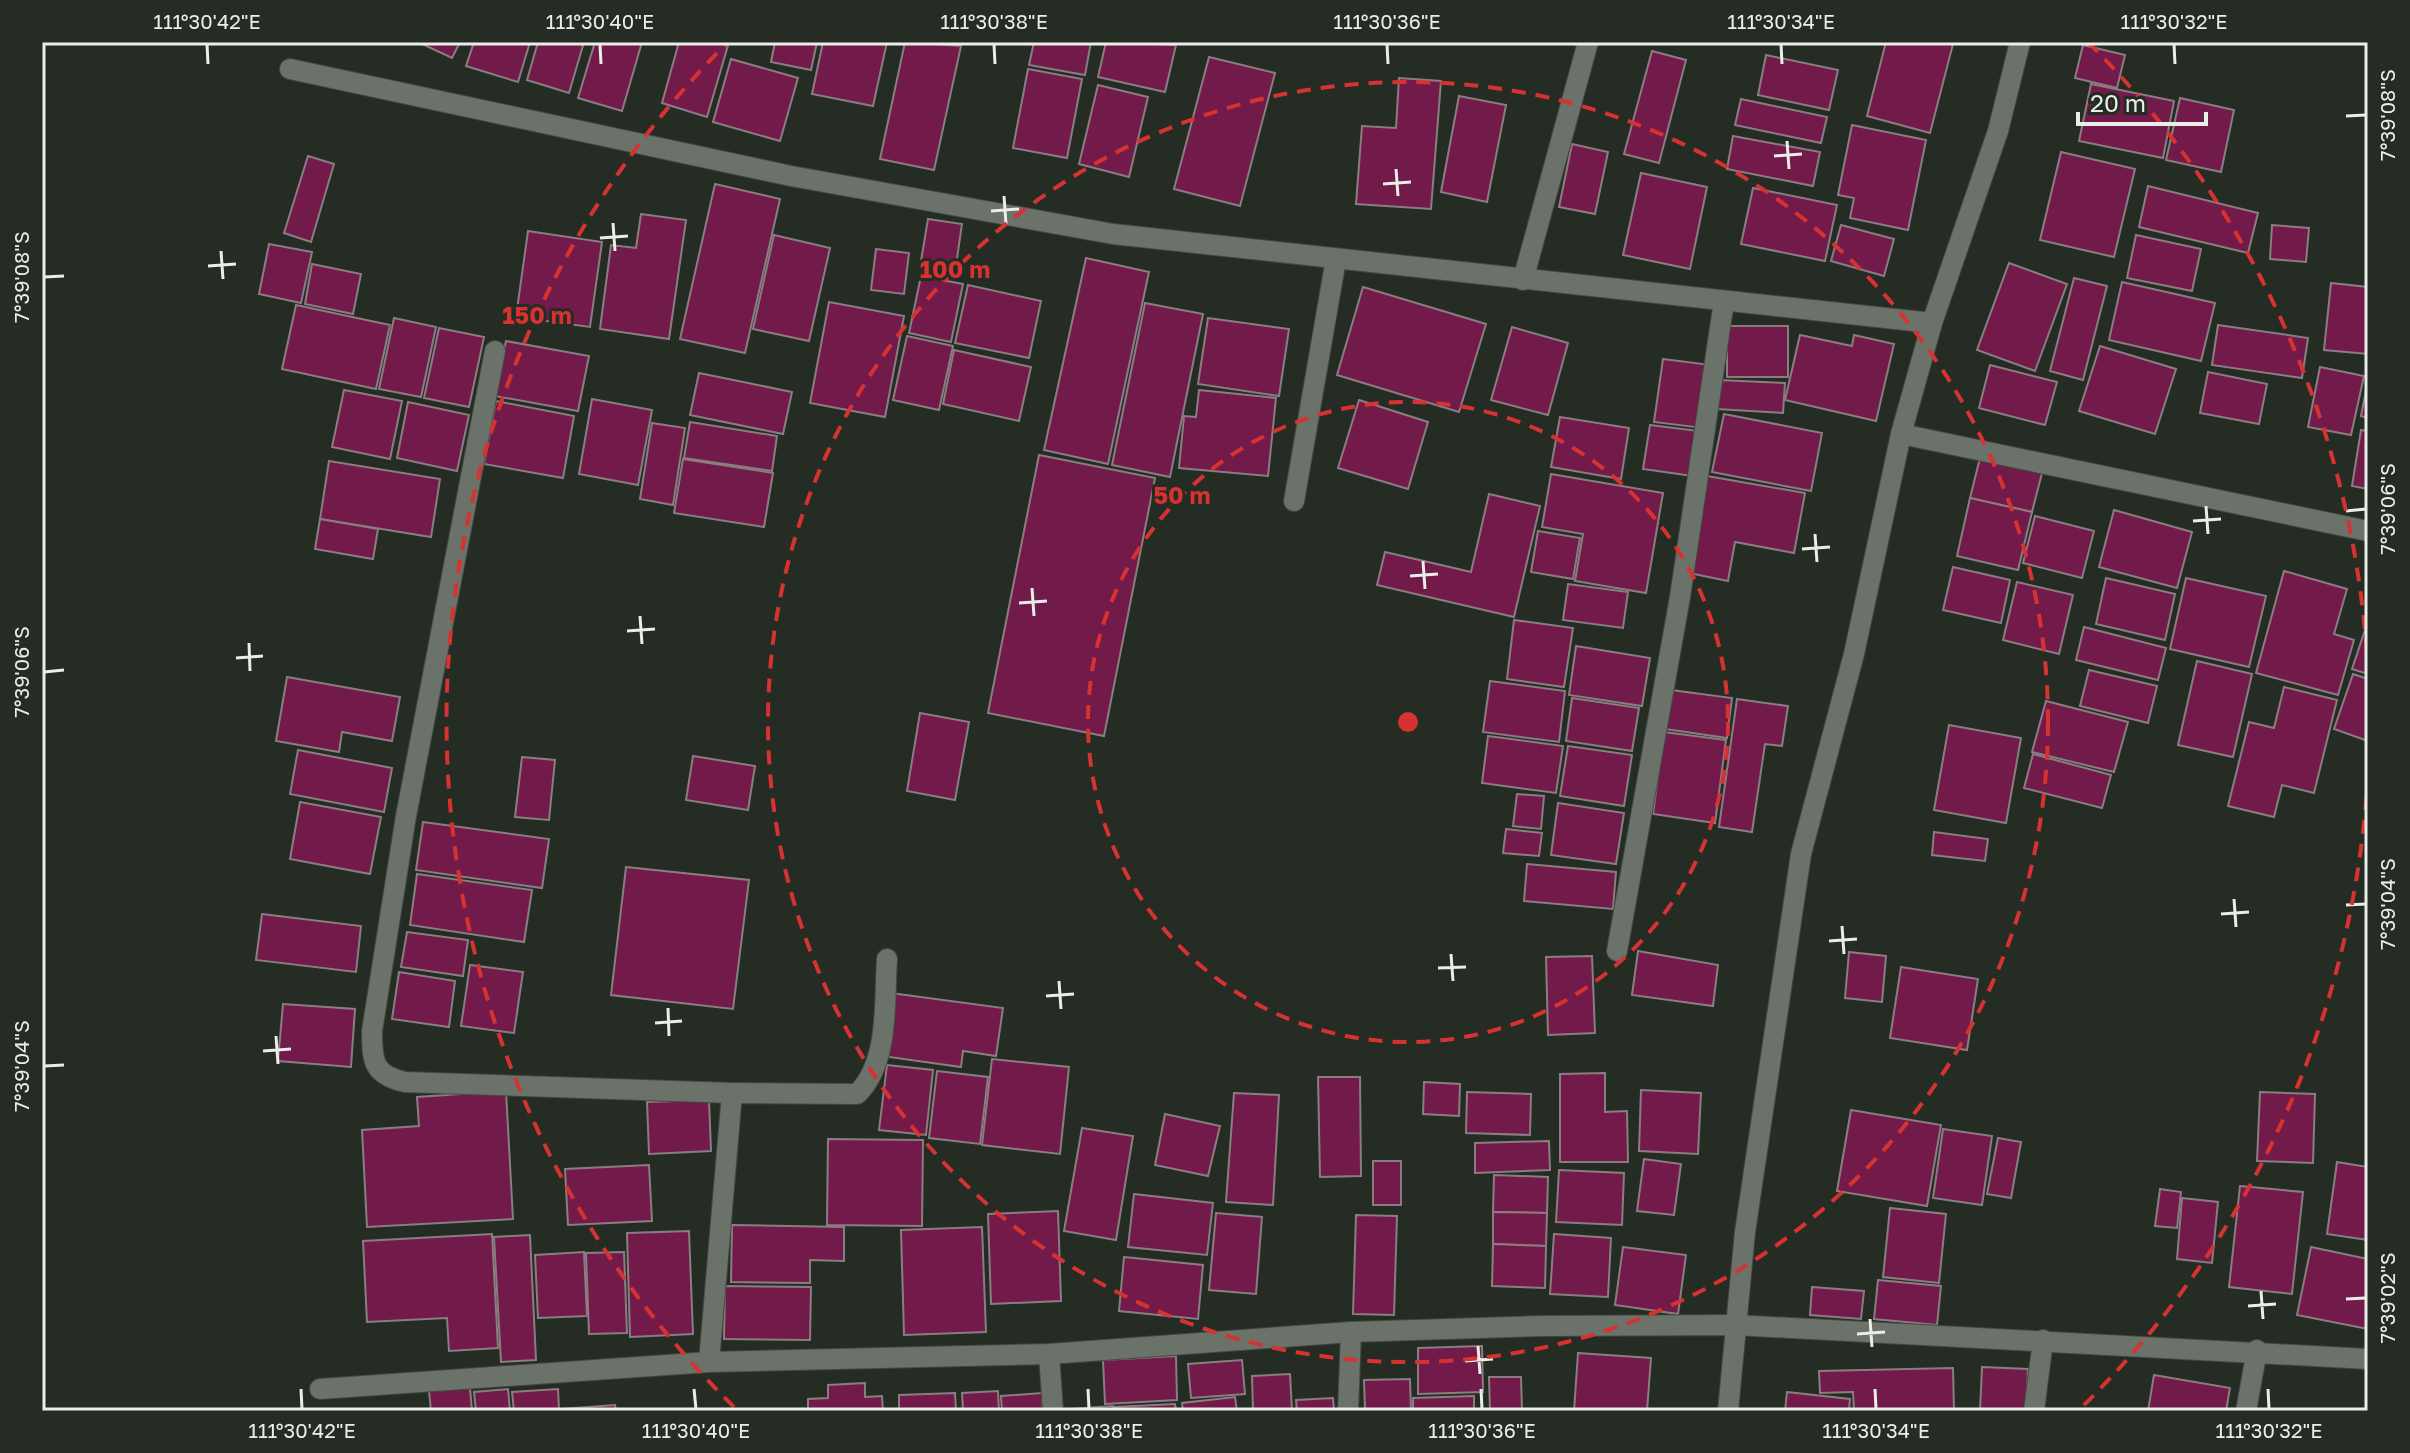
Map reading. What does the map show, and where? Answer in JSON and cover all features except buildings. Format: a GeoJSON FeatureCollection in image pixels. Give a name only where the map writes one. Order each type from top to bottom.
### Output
{"type":"FeatureCollection","features":[{"type":"Feature","properties":{"kind":"street"},"geometry":{"type":"LineString","coordinates":[[1523,280],[1588,42]]}},
{"type":"Feature","properties":{"kind":"street"},"geometry":{"type":"LineString","coordinates":[[1728,1411],[1747,1217],[1801,854],[1854,654],[1901,434],[1932,323],[1998,131],[2020,42]]}},
{"type":"Feature","properties":{"kind":"street"},"geometry":{"type":"LineString","coordinates":[[290,69],[837,184],[1113,234],[1932,323]]}},
{"type":"Feature","properties":{"kind":"street"},"geometry":{"type":"LineString","coordinates":[[1294,501],[1336,259]]}},
{"type":"Feature","properties":{"kind":"street"},"geometry":{"type":"LineString","coordinates":[[1617,951],[1680,597],[1724,301]]}},
{"type":"Feature","properties":{"kind":"street"},"geometry":{"type":"LineString","coordinates":[[495,351],[406,816],[372,1031],[372,1061],[377,1071],[388,1078],[405,1082],[857,1094],[866,1085],[881,1046],[887,959]]}},
{"type":"Feature","properties":{"kind":"street"},"geometry":{"type":"LineString","coordinates":[[1901,434],[2368,531]]}},
{"type":"Feature","properties":{"kind":"street"},"geometry":{"type":"LineString","coordinates":[[709,1362],[732,1093]]}},
{"type":"Feature","properties":{"kind":"street"},"geometry":{"type":"LineString","coordinates":[[320,1389],[709,1362],[1049,1354],[1351,1332],[1735,1325],[2257,1350],[2368,1359]]}},
{"type":"Feature","properties":{"kind":"street"},"geometry":{"type":"LineString","coordinates":[[1348,1411],[1351,1332]]}},
{"type":"Feature","properties":{"kind":"street"},"geometry":{"type":"LineString","coordinates":[[2034,1411],[2043,1340]]}},
{"type":"Feature","properties":{"kind":"street"},"geometry":{"type":"LineString","coordinates":[[2246,1411],[2257,1350]]}},
{"type":"Feature","properties":{"kind":"street"},"geometry":{"type":"LineString","coordinates":[[1049,1354],[1053,1411]]}}]}
